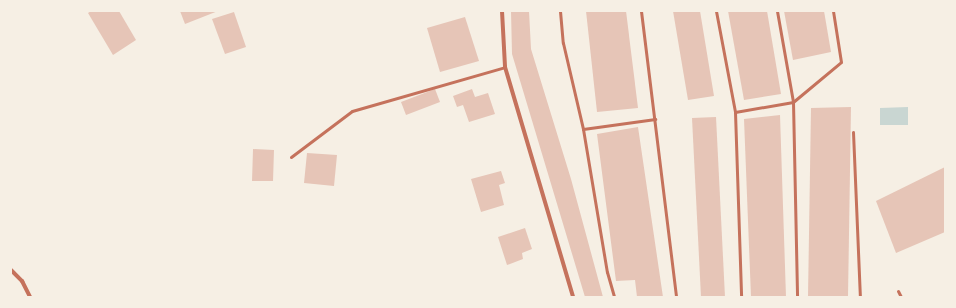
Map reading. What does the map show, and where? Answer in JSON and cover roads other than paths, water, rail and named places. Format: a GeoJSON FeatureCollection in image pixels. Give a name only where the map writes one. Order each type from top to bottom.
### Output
{"type":"FeatureCollection","features":[{"type":"Feature","properties":{"kind":"street"},"geometry":{"type":"LineString","coordinates":[[502,11],[505,67],[574,297]]}},
{"type":"Feature","properties":{"kind":"street"},"geometry":{"type":"LineString","coordinates":[[11,270],[22,281],[30,297]]}},
{"type":"Feature","properties":{"kind":"lane"},"geometry":{"type":"LineString","coordinates":[[560,11],[563,43],[583,129],[607,272],[614,297]]}},
{"type":"Feature","properties":{"kind":"lane"},"geometry":{"type":"LineString","coordinates":[[641,11],[676,297]]}},
{"type":"Feature","properties":{"kind":"lane"},"geometry":{"type":"LineString","coordinates":[[716,11],[735,112],[741,297]]}},
{"type":"Feature","properties":{"kind":"lane"},"geometry":{"type":"LineString","coordinates":[[777,11],[793,102],[797,297]]}},
{"type":"Feature","properties":{"kind":"lane"},"geometry":{"type":"LineString","coordinates":[[735,112],[793,102],[841,62],[833,11]]}},
{"type":"Feature","properties":{"kind":"lane"},"geometry":{"type":"LineString","coordinates":[[291,157],[352,111],[505,67]]}},
{"type":"Feature","properties":{"kind":"lane"},"geometry":{"type":"LineString","coordinates":[[583,129],[655,119]]}},
{"type":"Feature","properties":{"kind":"lane"},"geometry":{"type":"LineString","coordinates":[[853,132],[860,297]]}},
{"type":"Feature","properties":{"kind":"lane"},"geometry":{"type":"LineString","coordinates":[[898,291],[901,297]]}}]}
